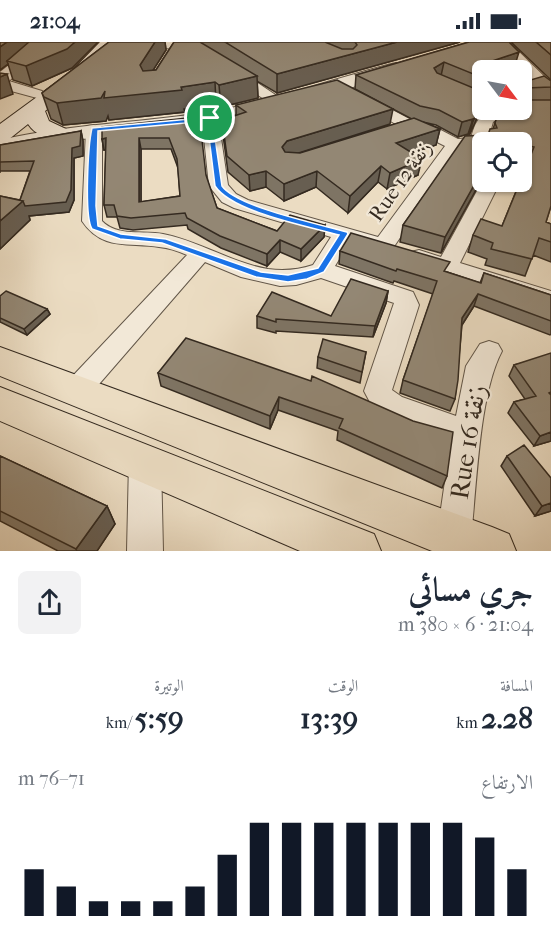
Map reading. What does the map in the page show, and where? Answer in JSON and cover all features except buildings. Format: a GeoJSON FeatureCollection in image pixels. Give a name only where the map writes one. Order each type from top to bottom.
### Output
{"type":"FeatureCollection","features":[{"type":"Feature","properties":{"kind":"main road"},"geometry":{"type":"LineString","coordinates":[[2,142],[35,102],[93,42]]}},
{"type":"Feature","properties":{"kind":"main road"},"geometry":{"type":"LineString","coordinates":[[0,119],[35,102],[84,71],[110,42]]}},
{"type":"Feature","properties":{"kind":"main road"},"geometry":{"type":"LineString","coordinates":[[35,102],[34,117],[41,127],[58,134]]}},
{"type":"Feature","properties":{"kind":"main road"},"geometry":{"type":"LineString","coordinates":[[0,361],[492,551]]}},
{"type":"Feature","properties":{"kind":"main road"},"geometry":{"type":"LineString","coordinates":[[0,403],[357,551]]}},
{"type":"Feature","properties":{"kind":"street"},"geometry":{"type":"LineString","coordinates":[[35,102],[1,81],[5,75],[46,42]]}},
{"type":"Feature","properties":{"kind":"street"},"geometry":{"type":"LineString","coordinates":[[141,42],[178,45],[197,50],[278,102]]}},
{"type":"Feature","properties":{"kind":"street"},"geometry":{"type":"LineString","coordinates":[[502,42],[520,60]]}},
{"type":"Feature","properties":{"kind":"street"},"geometry":{"type":"LineString","coordinates":[[168,62],[178,45]]}},
{"type":"Feature","properties":{"kind":"street"},"geometry":{"type":"LineString","coordinates":[[2,142],[210,118],[278,102],[345,80],[418,62]]}},
{"type":"Feature","properties":{"kind":"street"},"geometry":{"type":"LineString","coordinates":[[532,66],[551,72]]}},
{"type":"Feature","properties":{"kind":"street"},"geometry":{"type":"LineString","coordinates":[[532,72],[551,91]]}},
{"type":"Feature","properties":{"kind":"street"},"geometry":{"type":"LineString","coordinates":[[345,80],[410,126],[429,131],[455,144],[472,143]]}},
{"type":"Feature","properties":{"kind":"street"},"geometry":{"type":"LineString","coordinates":[[210,118],[219,186],[223,193],[241,204],[448,265],[551,300]]}},
{"type":"Feature","properties":{"kind":"street"},"geometry":{"type":"LineString","coordinates":[[389,132],[410,126]]}},
{"type":"Feature","properties":{"kind":"street"},"geometry":{"type":"LineString","coordinates":[[94,130],[92,214],[95,227],[110,234],[163,241],[260,275],[278,278],[307,275],[321,270],[344,234]]}},
{"type":"Feature","properties":{"kind":"street","name":"Rue 12 زنقة"},"geometry":{"type":"LineString","coordinates":[[383,246],[455,144]]}},
{"type":"Feature","properties":{"kind":"street"},"geometry":{"type":"LineString","coordinates":[[448,265],[486,192]]}},
{"type":"Feature","properties":{"kind":"street"},"geometry":{"type":"LineString","coordinates":[[77,390],[201,253]]}},
{"type":"Feature","properties":{"kind":"street"},"geometry":{"type":"LineString","coordinates":[[321,270],[404,298],[407,304],[378,390],[380,396],[392,406],[467,433]]}},
{"type":"Feature","properties":{"kind":"street","name":"Rue 16 زنقة"},"geometry":{"type":"LineString","coordinates":[[454,536],[467,433],[480,366],[489,351]]}},
{"type":"Feature","properties":{"kind":"street"},"geometry":{"type":"LineString","coordinates":[[145,462],[145,551]]}},
{"type":"Feature","properties":{"kind":"route"},"geometry":{"type":"LineString","coordinates":[[210,118],[219,186],[223,193],[241,204],[344,234],[321,270],[288,278],[260,275],[185,247],[155,239],[120,237],[99,231],[95,227],[92,221],[94,130],[210,118]]}}]}
